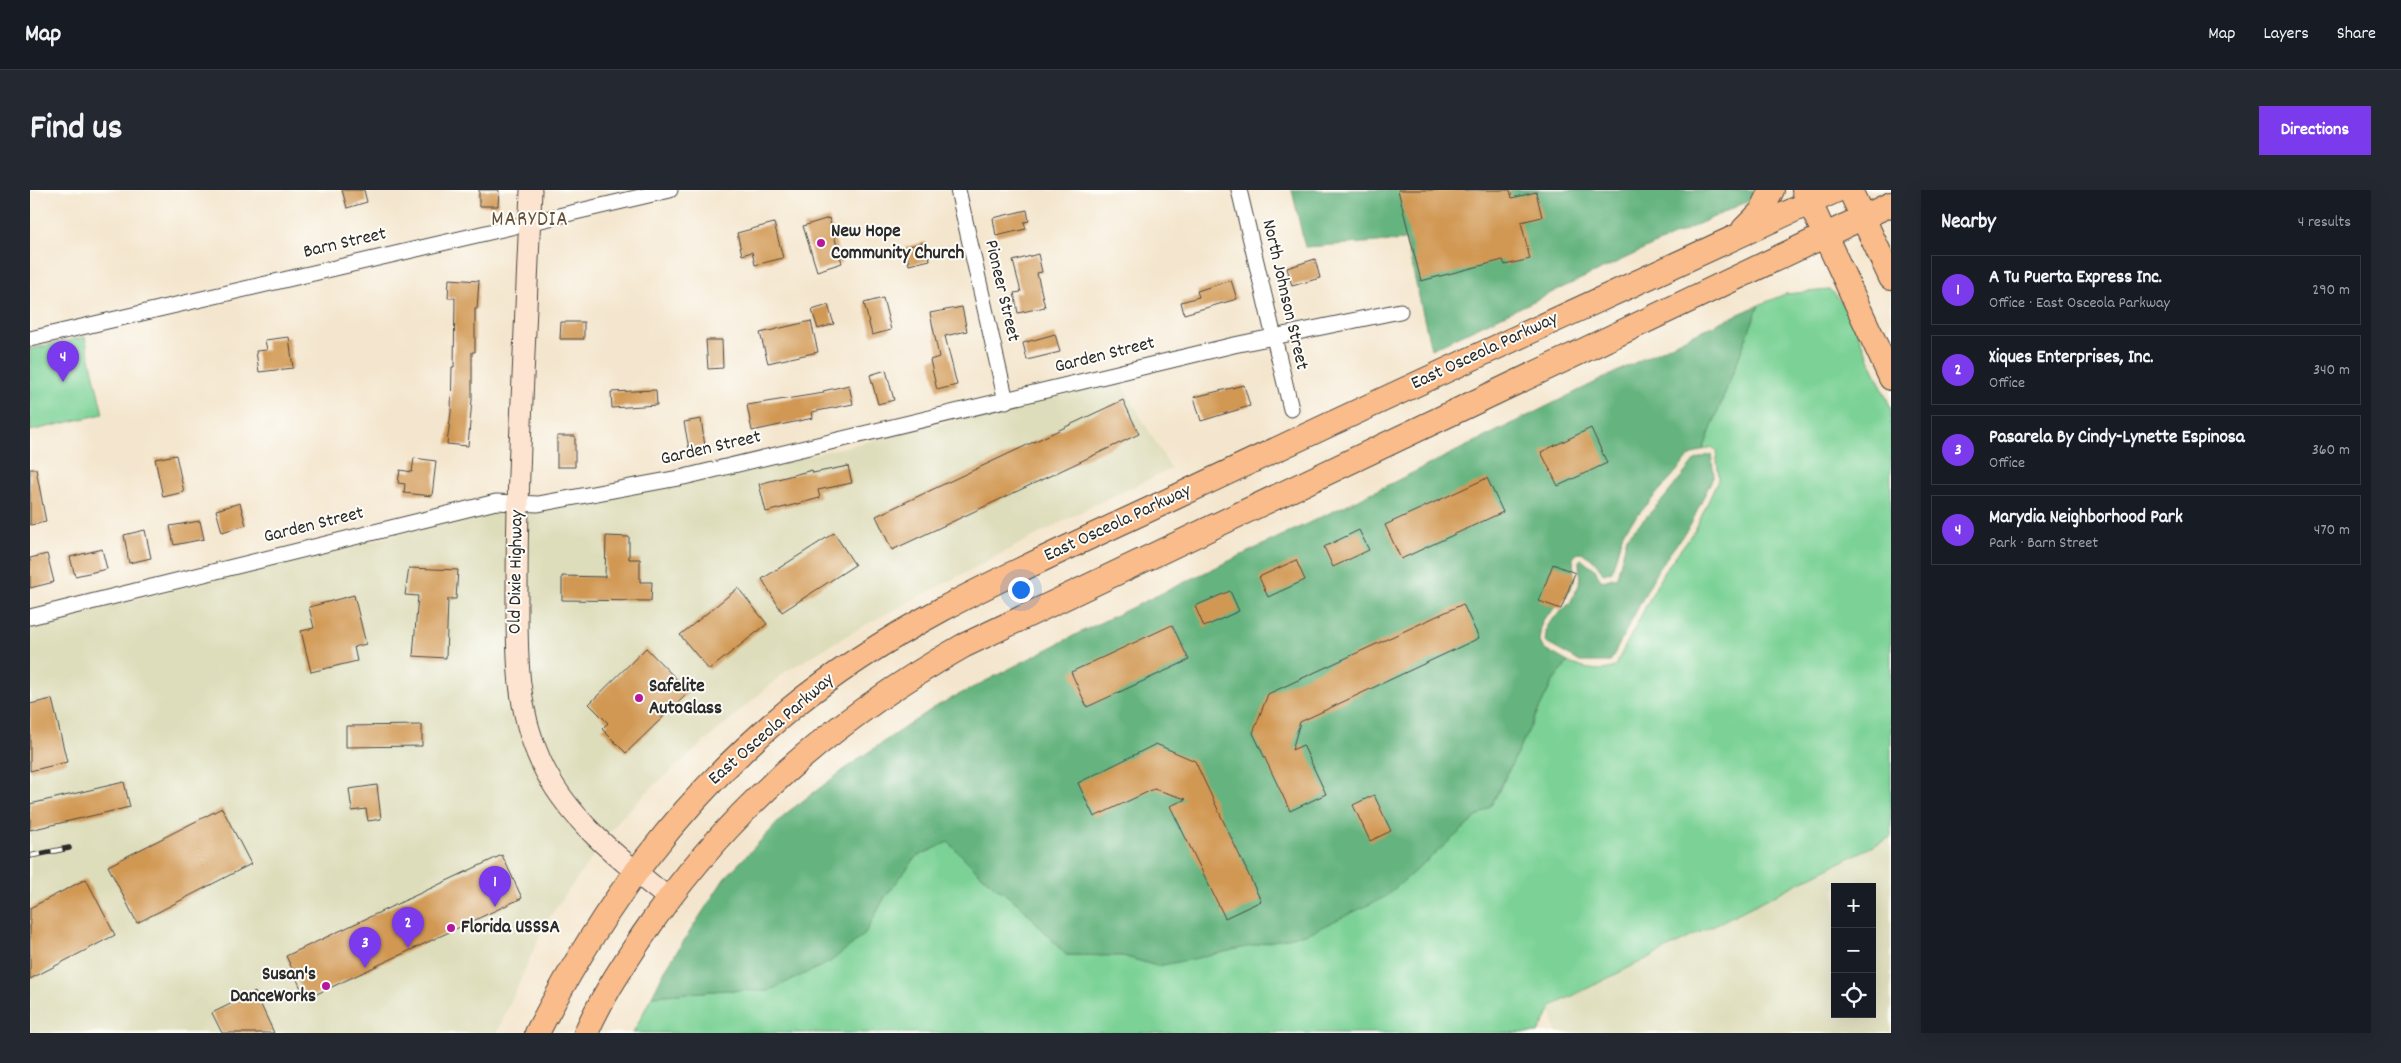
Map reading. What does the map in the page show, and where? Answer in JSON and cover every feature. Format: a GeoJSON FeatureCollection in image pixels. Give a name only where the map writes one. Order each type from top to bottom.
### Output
{"type":"FeatureCollection","features":[{"type":"Feature","properties":{"kind":"main road"},"geometry":{"type":"LineString","coordinates":[[1736,237],[1761,212],[1772,190]]}},
{"type":"Feature","properties":{"kind":"main road","name":"East Osceola Parkway"},"geometry":{"type":"LineString","coordinates":[[537,1033],[567,976],[634,871],[680,814],[751,743],[828,680],[910,626],[969,594],[1564,315],[1736,237],[1807,196],[1837,190]]}},
{"type":"Feature","properties":{"kind":"main road"},"geometry":{"type":"LineString","coordinates":[[1850,190],[1891,278]]}},
{"type":"Feature","properties":{"kind":"main road"},"geometry":{"type":"LineString","coordinates":[[1807,196],[1891,378]]}},
{"type":"Feature","properties":{"kind":"main road","name":"East Osceola Parkway"},"geometry":{"type":"LineString","coordinates":[[586,1033],[615,977],[668,898],[718,838],[780,776],[846,721],[910,676],[963,646],[1891,204]]}},
{"type":"Feature","properties":{"kind":"street","name":"Old Dixie Highway"},"geometry":{"type":"LineString","coordinates":[[532,190],[518,504],[516,661],[520,698],[527,728],[542,764],[576,815],[634,871],[668,898]]}},
{"type":"Feature","properties":{"kind":"street","name":"Barn Street"},"geometry":{"type":"LineString","coordinates":[[30,339],[670,190]]}},
{"type":"Feature","properties":{"kind":"street","name":"Pioneer Street"},"geometry":{"type":"LineString","coordinates":[[958,190],[1006,401]]}},
{"type":"Feature","properties":{"kind":"street","name":"North Johnson Street"},"geometry":{"type":"LineString","coordinates":[[1238,190],[1291,409]]}},
{"type":"Feature","properties":{"kind":"street","name":"Garden Street"},"geometry":{"type":"LineString","coordinates":[[30,617],[496,502],[538,504],[684,477],[1234,345],[1400,310]]}},
{"type":"Feature","properties":{"kind":"shaded area"},"geometry":{"type":"Polygon","coordinates":[[[1120,381],[1171,469],[1094,505],[867,624],[786,671],[651,788],[621,818],[607,836],[556,776],[527,698],[525,512],[540,512],[686,485],[1120,381]]]}},
{"type":"Feature","properties":{"kind":"shaded area"},"geometry":{"type":"Polygon","coordinates":[[[497,510],[510,512],[513,698],[599,848],[546,922],[497,1033],[30,1033],[30,625],[497,510]]]}},
{"type":"Feature","properties":{"kind":"shaded area"},"geometry":{"type":"Polygon","coordinates":[[[1891,837],[1891,1033],[1556,1033],[1550,1007],[1891,837]]]}},
{"type":"Feature","properties":{"kind":"green space"},"geometry":{"type":"Polygon","coordinates":[[[1292,190],[1764,190],[1748,201],[1431,349],[1406,240],[1305,247],[1292,190]]]}},
{"type":"Feature","properties":{"kind":"green space"},"geometry":{"type":"Polygon","coordinates":[[[1829,290],[1845,305],[1891,408],[1891,837],[1550,1007],[1551,1010],[1538,1033],[633,1033],[652,996],[725,990],[768,991],[864,935],[885,897],[916,857],[948,842],[982,876],[1022,907],[1066,955],[1123,956],[1157,966],[1309,933],[1492,804],[1552,683],[1568,662],[1598,670],[1605,670],[1615,666],[1663,573],[1695,530],[1719,478],[1716,451],[1712,447],[1703,450],[1759,305],[1785,294],[1829,290]]]}},
{"type":"Feature","properties":{"kind":"green space"},"geometry":{"type":"Polygon","coordinates":[[[1759,305],[1703,450],[1690,456],[1623,532],[1612,571],[1604,574],[1593,560],[1586,555],[1578,553],[1573,558],[1574,581],[1565,598],[1542,621],[1539,640],[1543,648],[1568,662],[1552,683],[1492,804],[1385,897],[1309,933],[1157,966],[1123,956],[1066,955],[1022,907],[982,876],[948,842],[916,857],[885,897],[864,935],[830,962],[768,991],[725,990],[652,996],[665,970],[724,879],[788,812],[861,757],[935,707],[1083,631],[1390,484],[1683,339],[1759,305]]]}},
{"type":"Feature","properties":{"kind":"green space"},"geometry":{"type":"Polygon","coordinates":[[[85,337],[103,414],[30,431],[30,349],[85,337]]]}},
{"type":"Feature","properties":{"kind":"green space"},"geometry":{"type":"Polygon","coordinates":[[[1711,454],[1714,475],[1690,526],[1658,569],[1610,662],[1580,662],[1545,642],[1547,625],[1570,603],[1580,583],[1579,561],[1581,559],[1594,568],[1602,581],[1617,577],[1627,537],[1665,497],[1695,460],[1711,454]]]}},
{"type":"Feature","properties":{"kind":"building"},"geometry":{"type":"Polygon","coordinates":[[[342,190],[364,190],[367,202],[347,208],[342,190]]]}},
{"type":"Feature","properties":{"kind":"building"},"geometry":{"type":"Polygon","coordinates":[[[479,190],[499,190],[498,206],[479,206],[479,190]]]}},
{"type":"Feature","properties":{"kind":"building"},"geometry":{"type":"Polygon","coordinates":[[[1398,190],[1510,190],[1512,198],[1536,192],[1542,217],[1521,222],[1530,259],[1505,265],[1503,260],[1421,281],[1398,190]]]}},
{"type":"Feature","properties":{"kind":"building"},"geometry":{"type":"Polygon","coordinates":[[[1027,210],[1029,221],[1024,222],[1026,229],[996,236],[993,218],[1027,210]]]}},
{"type":"Feature","properties":{"kind":"building"},"geometry":{"type":"Polygon","coordinates":[[[829,218],[842,263],[817,271],[803,226],[829,218]]]}},
{"type":"Feature","properties":{"kind":"building"},"geometry":{"type":"Polygon","coordinates":[[[774,223],[783,258],[755,265],[752,252],[742,255],[737,233],[774,223]]]}},
{"type":"Feature","properties":{"kind":"building"},"geometry":{"type":"Polygon","coordinates":[[[926,242],[930,260],[909,265],[905,247],[926,242]]]}},
{"type":"Feature","properties":{"kind":"building"},"geometry":{"type":"Polygon","coordinates":[[[1038,254],[1042,272],[1037,273],[1045,307],[1018,313],[1014,293],[1021,292],[1013,261],[1038,254]]]}},
{"type":"Feature","properties":{"kind":"building"},"geometry":{"type":"Polygon","coordinates":[[[1315,259],[1320,278],[1292,286],[1287,268],[1315,259]]]}},
{"type":"Feature","properties":{"kind":"building"},"geometry":{"type":"Polygon","coordinates":[[[449,279],[479,281],[477,309],[475,309],[475,352],[472,352],[472,400],[468,446],[447,444],[451,412],[452,367],[454,367],[455,298],[448,298],[449,279]]]}},
{"type":"Feature","properties":{"kind":"building"},"geometry":{"type":"Polygon","coordinates":[[[1231,280],[1237,299],[1184,314],[1181,302],[1199,297],[1197,291],[1231,280]]]}},
{"type":"Feature","properties":{"kind":"building"},"geometry":{"type":"Polygon","coordinates":[[[883,298],[891,330],[872,335],[864,303],[883,298]]]}},
{"type":"Feature","properties":{"kind":"building"},"geometry":{"type":"Polygon","coordinates":[[[828,305],[834,324],[818,329],[812,310],[828,305]]]}},
{"type":"Feature","properties":{"kind":"building"},"geometry":{"type":"Polygon","coordinates":[[[962,307],[967,331],[945,336],[957,385],[937,390],[930,360],[939,357],[930,313],[962,307]]]}},
{"type":"Feature","properties":{"kind":"building"},"geometry":{"type":"Polygon","coordinates":[[[811,321],[818,352],[768,363],[760,333],[811,321]]]}},
{"type":"Feature","properties":{"kind":"building"},"geometry":{"type":"Polygon","coordinates":[[[561,322],[584,322],[584,339],[560,339],[561,322]]]}},
{"type":"Feature","properties":{"kind":"building"},"geometry":{"type":"Polygon","coordinates":[[[1055,334],[1060,352],[1027,360],[1023,343],[1055,334]]]}},
{"type":"Feature","properties":{"kind":"building"},"geometry":{"type":"Polygon","coordinates":[[[289,337],[293,368],[259,372],[256,351],[267,350],[265,340],[289,337]]]}},
{"type":"Feature","properties":{"kind":"building"},"geometry":{"type":"Polygon","coordinates":[[[706,340],[722,340],[723,368],[708,369],[706,340]]]}},
{"type":"Feature","properties":{"kind":"building"},"geometry":{"type":"Polygon","coordinates":[[[886,370],[894,400],[878,404],[870,375],[886,370]]]}},
{"type":"Feature","properties":{"kind":"building"},"geometry":{"type":"Polygon","coordinates":[[[849,385],[853,404],[812,412],[813,418],[752,431],[747,405],[824,393],[823,391],[849,385]]]}},
{"type":"Feature","properties":{"kind":"building"},"geometry":{"type":"Polygon","coordinates":[[[1244,385],[1250,406],[1201,421],[1194,397],[1244,385]]]}},
{"type":"Feature","properties":{"kind":"building"},"geometry":{"type":"Polygon","coordinates":[[[656,390],[657,405],[612,408],[611,392],[656,390]]]}},
{"type":"Feature","properties":{"kind":"building"},"geometry":{"type":"Polygon","coordinates":[[[1123,400],[1139,434],[892,550],[876,516],[1123,400]]]}},
{"type":"Feature","properties":{"kind":"building"},"geometry":{"type":"Polygon","coordinates":[[[701,419],[705,446],[689,449],[684,422],[701,419]]]}},
{"type":"Feature","properties":{"kind":"building"},"geometry":{"type":"Polygon","coordinates":[[[1591,428],[1607,463],[1558,486],[1541,452],[1591,428]]]}},
{"type":"Feature","properties":{"kind":"building"},"geometry":{"type":"Polygon","coordinates":[[[557,436],[575,436],[575,467],[557,467],[557,436]]]}},
{"type":"Feature","properties":{"kind":"building"},"geometry":{"type":"Polygon","coordinates":[[[176,455],[184,492],[163,497],[155,459],[176,455]]]}},
{"type":"Feature","properties":{"kind":"building"},"geometry":{"type":"Polygon","coordinates":[[[414,458],[436,461],[432,496],[404,493],[405,484],[398,483],[400,470],[412,472],[414,458]]]}},
{"type":"Feature","properties":{"kind":"building"},"geometry":{"type":"Polygon","coordinates":[[[848,466],[852,483],[818,490],[820,498],[766,512],[759,484],[812,470],[813,473],[848,466]]]}},
{"type":"Feature","properties":{"kind":"building"},"geometry":{"type":"Polygon","coordinates":[[[30,469],[36,469],[46,522],[30,525],[30,469]]]}},
{"type":"Feature","properties":{"kind":"building"},"geometry":{"type":"Polygon","coordinates":[[[1487,478],[1503,512],[1401,559],[1385,525],[1487,478]]]}},
{"type":"Feature","properties":{"kind":"building"},"geometry":{"type":"Polygon","coordinates":[[[240,503],[246,525],[222,532],[216,510],[240,503]]]}},
{"type":"Feature","properties":{"kind":"building"},"geometry":{"type":"Polygon","coordinates":[[[200,521],[204,539],[174,545],[170,526],[200,521]]]}},
{"type":"Feature","properties":{"kind":"building"},"geometry":{"type":"Polygon","coordinates":[[[145,530],[151,558],[129,563],[124,535],[145,530]]]}},
{"type":"Feature","properties":{"kind":"building"},"geometry":{"type":"Polygon","coordinates":[[[1359,530],[1369,550],[1333,567],[1324,547],[1359,530]]]}},
{"type":"Feature","properties":{"kind":"building"},"geometry":{"type":"Polygon","coordinates":[[[834,533],[855,565],[782,612],[762,579],[834,533]]]}},
{"type":"Feature","properties":{"kind":"building"},"geometry":{"type":"Polygon","coordinates":[[[606,536],[629,537],[629,559],[640,559],[640,582],[652,582],[651,601],[562,600],[562,576],[605,577],[606,536]]]}},
{"type":"Feature","properties":{"kind":"building"},"geometry":{"type":"Polygon","coordinates":[[[102,549],[107,569],[75,576],[70,557],[102,549]]]}},
{"type":"Feature","properties":{"kind":"building"},"geometry":{"type":"Polygon","coordinates":[[[47,554],[54,582],[30,588],[30,558],[47,554]]]}},
{"type":"Feature","properties":{"kind":"building"},"geometry":{"type":"Polygon","coordinates":[[[1296,560],[1305,580],[1268,597],[1259,577],[1296,560]]]}},
{"type":"Feature","properties":{"kind":"building"},"geometry":{"type":"Polygon","coordinates":[[[1553,564],[1575,573],[1561,609],[1539,601],[1553,564]]]}},
{"type":"Feature","properties":{"kind":"building"},"geometry":{"type":"Polygon","coordinates":[[[409,568],[458,570],[456,599],[448,599],[446,658],[413,656],[418,596],[405,595],[409,568]]]}},
{"type":"Feature","properties":{"kind":"building"},"geometry":{"type":"Polygon","coordinates":[[[738,588],[767,624],[709,670],[680,635],[738,588]]]}},
{"type":"Feature","properties":{"kind":"building"},"geometry":{"type":"Polygon","coordinates":[[[1230,591],[1239,611],[1204,627],[1195,606],[1230,591]]]}},
{"type":"Feature","properties":{"kind":"building"},"geometry":{"type":"Polygon","coordinates":[[[354,595],[366,644],[354,647],[357,661],[311,672],[301,631],[314,628],[309,607],[354,595]]]}},
{"type":"Feature","properties":{"kind":"building"},"geometry":{"type":"Polygon","coordinates":[[[1463,604],[1479,638],[1300,722],[1292,750],[1303,745],[1326,794],[1290,811],[1253,733],[1268,694],[1463,604]]]}},
{"type":"Feature","properties":{"kind":"building"},"geometry":{"type":"Polygon","coordinates":[[[1172,625],[1189,660],[1087,707],[1071,672],[1172,625]]]}},
{"type":"Feature","properties":{"kind":"building"},"geometry":{"type":"Polygon","coordinates":[[[646,648],[689,692],[626,753],[602,729],[608,723],[589,704],[646,648]]]}},
{"type":"Feature","properties":{"kind":"building"},"geometry":{"type":"Polygon","coordinates":[[[52,699],[67,762],[30,771],[30,704],[52,699]]]}},
{"type":"Feature","properties":{"kind":"building"},"geometry":{"type":"Polygon","coordinates":[[[422,725],[422,746],[346,747],[346,726],[422,725]]]}},
{"type":"Feature","properties":{"kind":"building"},"geometry":{"type":"Polygon","coordinates":[[[1156,744],[1195,761],[1261,901],[1225,918],[1170,806],[1186,799],[1154,789],[1094,817],[1078,783],[1156,744]]]}},
{"type":"Feature","properties":{"kind":"building"},"geometry":{"type":"Polygon","coordinates":[[[124,782],[130,807],[30,830],[30,804],[124,782]]]}},
{"type":"Feature","properties":{"kind":"building"},"geometry":{"type":"Polygon","coordinates":[[[377,785],[381,819],[368,821],[366,809],[352,811],[349,789],[377,785]]]}},
{"type":"Feature","properties":{"kind":"building"},"geometry":{"type":"Polygon","coordinates":[[[1374,795],[1391,831],[1370,841],[1353,805],[1374,795]]]}},
{"type":"Feature","properties":{"kind":"building"},"geometry":{"type":"Polygon","coordinates":[[[222,808],[251,864],[137,923],[108,866],[222,808]]]}},
{"type":"Feature","properties":{"kind":"building"},"geometry":{"type":"Polygon","coordinates":[[[502,855],[522,898],[306,999],[286,956],[502,855]]]}},
{"type":"Feature","properties":{"kind":"building"},"geometry":{"type":"Polygon","coordinates":[[[86,879],[115,935],[30,979],[30,908],[86,879]]]}},
{"type":"Feature","properties":{"kind":"building"},"geometry":{"type":"Polygon","coordinates":[[[255,992],[274,1033],[222,1033],[212,1013],[255,992]]]}},
{"type":"Feature","properties":{"kind":"railway"},"geometry":{"type":"LineString","coordinates":[[30,856],[69,848]]}},
{"type":"Feature","properties":{"kind":"place","name":"New Hope Community Church"},"geometry":{"type":"Point","coordinates":[821,243]}},
{"type":"Feature","properties":{"kind":"place","name":"Marydia Neighborhood Park"},"geometry":{"type":"Point","coordinates":[63,382]}},
{"type":"Feature","properties":{"kind":"place","name":"Safelite AutoGlass"},"geometry":{"type":"Point","coordinates":[639,698]}},
{"type":"Feature","properties":{"kind":"place","name":"A Tu Puerta Express Inc."},"geometry":{"type":"Point","coordinates":[495,907]}},
{"type":"Feature","properties":{"kind":"place","name":"Florida USSSA"},"geometry":{"type":"Point","coordinates":[451,928]}},
{"type":"Feature","properties":{"kind":"place","name":"Xiques Enterprises, Inc."},"geometry":{"type":"Point","coordinates":[408,948]}},
{"type":"Feature","properties":{"kind":"place","name":"Pasarela By Cindy-Lynette Espinosa"},"geometry":{"type":"Point","coordinates":[365,968]}},
{"type":"Feature","properties":{"kind":"place","name":"Susan's DanceWorks"},"geometry":{"type":"Point","coordinates":[326,986]}},
{"type":"Feature","properties":{"kind":"district","name":"MARYDIA"},"geometry":{"type":"Point","coordinates":[530,221]}}]}
